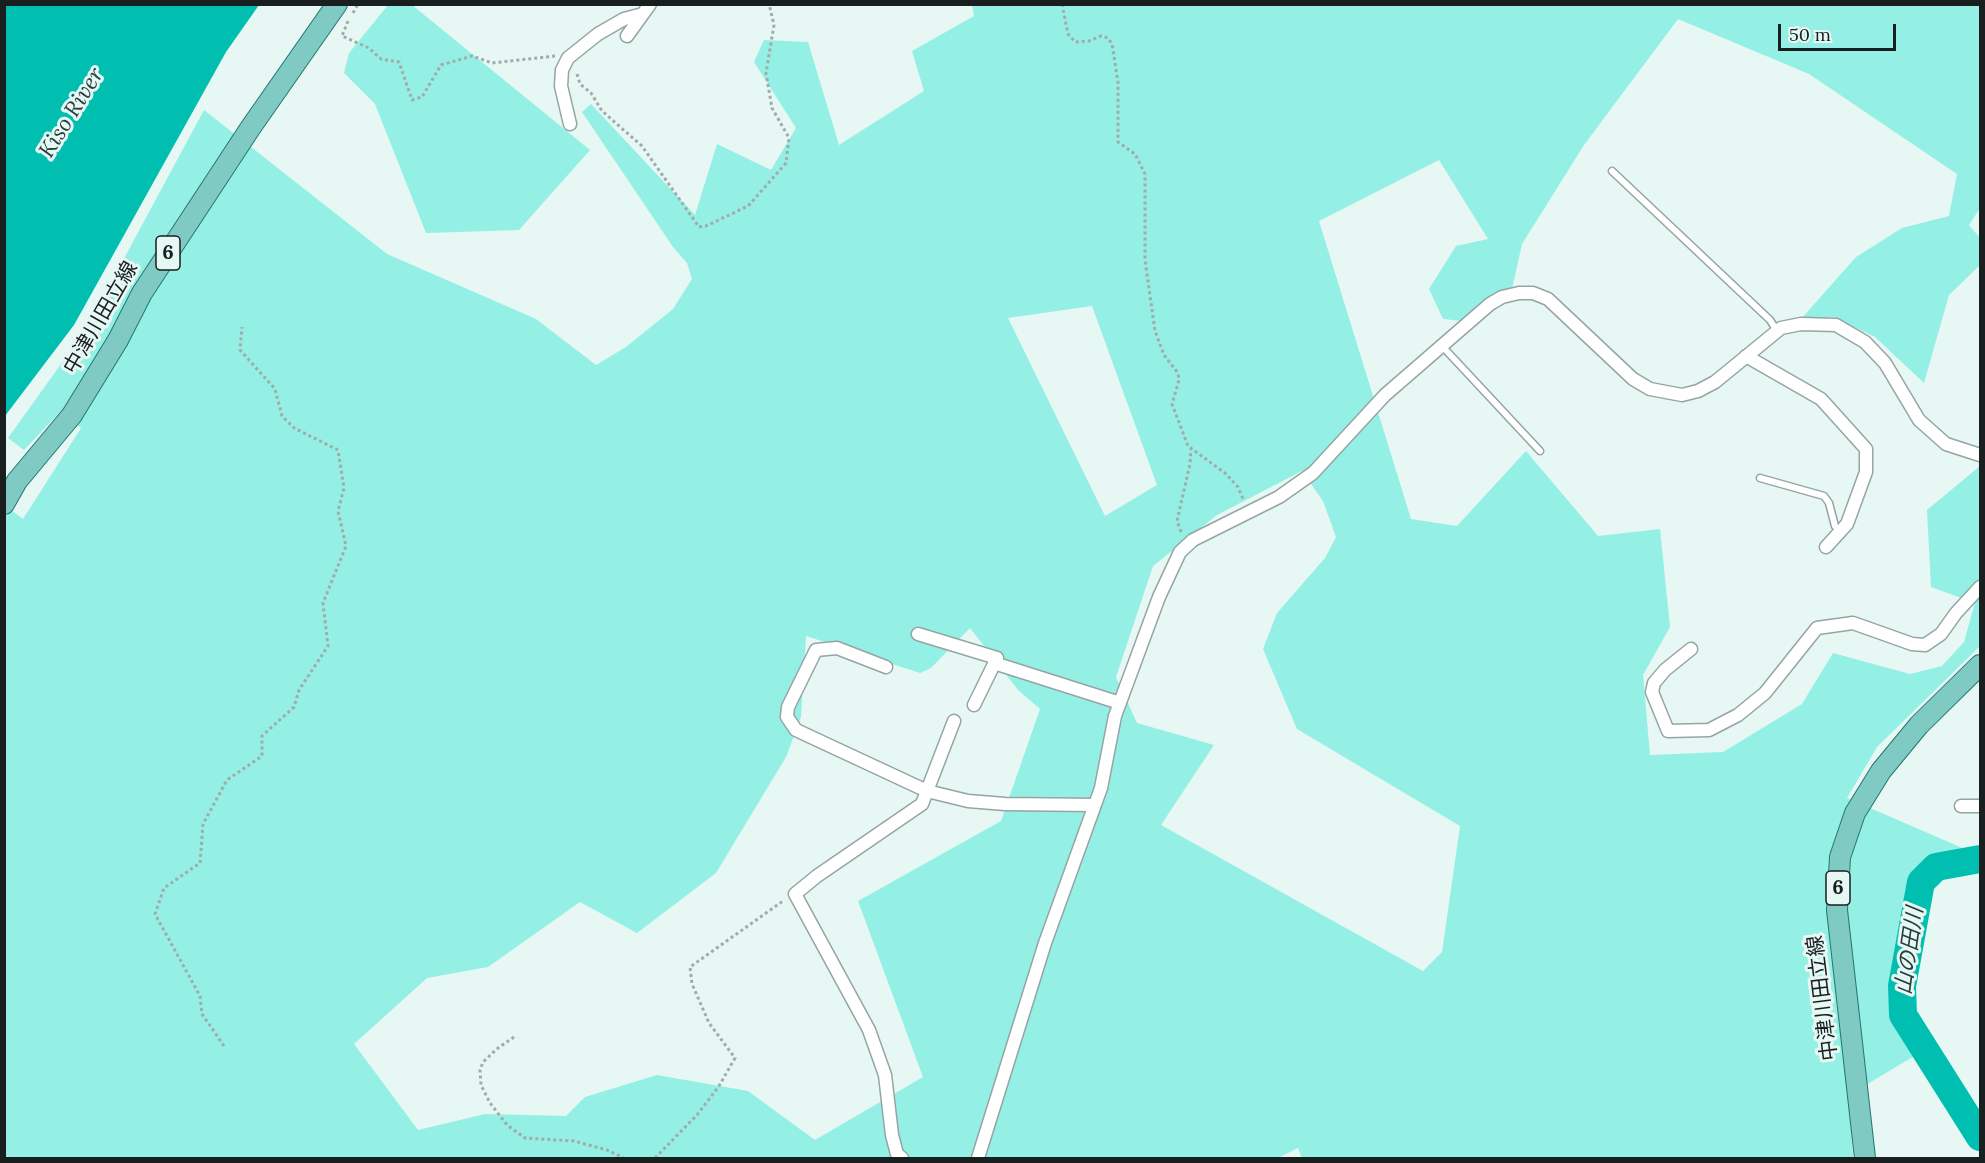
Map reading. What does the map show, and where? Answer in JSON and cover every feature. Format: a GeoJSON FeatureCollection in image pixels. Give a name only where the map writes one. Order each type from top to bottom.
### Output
{"type":"FeatureCollection","features":[{"type":"Feature","properties":{"kind":"main road","name":"中津川田立線"},"geometry":{"type":"LineString","coordinates":[[4,504],[17,480],[72,415],[118,340],[142,294],[251,128],[337,4]]}},
{"type":"Feature","properties":{"kind":"main road","name":"中津川田立線"},"geometry":{"type":"LineString","coordinates":[[1865,1158],[1837,910],[1840,857],[1854,813],[1881,771],[1919,725],[1980,665]]}},
{"type":"Feature","properties":{"kind":"street"},"geometry":{"type":"LineString","coordinates":[[570,124],[561,86],[562,70],[570,57],[607,29],[646,9]]}},
{"type":"Feature","properties":{"kind":"street"},"geometry":{"type":"LineString","coordinates":[[627,36],[646,9]]}},
{"type":"Feature","properties":{"kind":"street"},"geometry":{"type":"LineString","coordinates":[[978,1158],[1045,943],[1095,805],[1120,703],[1159,597],[1180,552],[1189,543],[1248,510],[1279,497],[1313,473],[1385,395],[1490,304],[1502,297],[1533,293],[1548,299],[1633,379],[1664,393],[1682,395],[1698,391],[1715,382],[1777,331],[1801,324],[1836,325],[1865,342],[1885,363],[1919,420],[1946,444],[1980,455]]}},
{"type":"Feature","properties":{"kind":"street"},"geometry":{"type":"LineString","coordinates":[[1746,356],[1821,399],[1866,449],[1866,472],[1847,524],[1826,547]]}},
{"type":"Feature","properties":{"kind":"street"},"geometry":{"type":"LineString","coordinates":[[1691,649],[1665,669],[1654,683],[1652,692],[1668,731],[1709,730],[1738,715],[1765,693],[1817,628],[1853,623],[1912,644],[1925,645],[1941,634],[1956,613],[1980,587]]}},
{"type":"Feature","properties":{"kind":"street"},"geometry":{"type":"LineString","coordinates":[[918,634],[997,658],[974,705]]}},
{"type":"Feature","properties":{"kind":"street"},"geometry":{"type":"LineString","coordinates":[[886,667],[837,648],[816,650],[788,707],[787,717],[796,730],[927,791],[968,801],[1005,804],[1095,805]]}},
{"type":"Feature","properties":{"kind":"street"},"geometry":{"type":"LineString","coordinates":[[994,663],[1120,703]]}},
{"type":"Feature","properties":{"kind":"street"},"geometry":{"type":"LineString","coordinates":[[902,1158],[897,1154],[892,1135],[885,1075],[869,1030],[795,894],[817,876],[922,804],[954,721]]}},
{"type":"Feature","properties":{"kind":"street"},"geometry":{"type":"LineString","coordinates":[[1961,806],[1980,806]]}},
{"type":"Feature","properties":{"kind":"lane"},"geometry":{"type":"LineString","coordinates":[[1612,171],[1770,320],[1777,331]]}},
{"type":"Feature","properties":{"kind":"lane"},"geometry":{"type":"LineString","coordinates":[[1442,346],[1540,451]]}},
{"type":"Feature","properties":{"kind":"lane"},"geometry":{"type":"LineString","coordinates":[[1760,478],[1824,496],[1829,503],[1835,526],[1841,533]]}},
{"type":"Feature","properties":{"kind":"path"},"geometry":{"type":"LineString","coordinates":[[358,4],[342,36],[369,48],[381,59],[399,62],[412,100],[422,97],[441,65],[472,56],[492,63],[512,63],[563,54],[570,57],[580,84],[591,93],[611,120],[642,146],[699,227],[706,226],[748,206],[786,163],[789,138],[772,108],[766,73],[774,26],[770,4]]}},
{"type":"Feature","properties":{"kind":"path"},"geometry":{"type":"LineString","coordinates":[[1062,4],[1068,34],[1075,42],[1089,41],[1101,36],[1108,38],[1112,44],[1118,82],[1118,142],[1135,154],[1144,174],[1145,260],[1155,331],[1164,355],[1178,373],[1179,380],[1172,404],[1191,448],[1190,464],[1177,521],[1178,529],[1189,543]]}},
{"type":"Feature","properties":{"kind":"path"},"geometry":{"type":"LineString","coordinates":[[224,1046],[202,1014],[200,996],[155,914],[164,888],[200,863],[203,824],[227,780],[262,756],[262,736],[294,707],[299,690],[328,646],[323,603],[346,546],[338,511],[344,488],[338,450],[294,428],[282,416],[275,389],[240,350],[242,327]]}},
{"type":"Feature","properties":{"kind":"path"},"geometry":{"type":"LineString","coordinates":[[1191,448],[1226,473],[1238,488],[1248,510]]}},
{"type":"Feature","properties":{"kind":"path"},"geometry":{"type":"LineString","coordinates":[[655,1158],[697,1115],[719,1086],[735,1058],[709,1023],[692,984],[690,967],[711,949],[795,894]]}},
{"type":"Feature","properties":{"kind":"path"},"geometry":{"type":"LineString","coordinates":[[514,1037],[490,1055],[480,1070],[481,1085],[490,1103],[507,1125],[525,1138],[574,1141],[607,1150],[624,1158]]}},
{"type":"Feature","properties":{"kind":"shaded area"},"geometry":{"type":"Polygon","coordinates":[[[388,5],[412,5],[590,150],[519,230],[426,233],[375,104],[344,73],[349,53],[388,5]]]}},
{"type":"Feature","properties":{"kind":"shaded area"},"geometry":{"type":"Polygon","coordinates":[[[972,5],[1980,5],[1980,208],[1969,225],[1980,238],[1980,265],[1949,295],[1924,383],[1875,337],[1834,317],[1801,319],[1856,257],[1902,228],[1949,216],[1957,174],[1809,74],[1678,19],[1584,145],[1522,244],[1512,289],[1486,299],[1462,321],[1443,319],[1429,289],[1456,246],[1488,239],[1439,160],[1319,221],[1411,519],[1457,526],[1526,451],[1598,536],[1660,529],[1670,627],[1643,675],[1650,755],[1723,752],[1802,704],[1833,653],[1910,674],[1942,666],[1964,642],[1975,603],[1931,587],[1927,510],[1980,466],[1980,646],[1877,747],[1847,798],[1968,852],[1934,861],[1912,877],[1908,928],[1896,1007],[1916,1055],[1849,1095],[1853,1158],[1302,1158],[1298,1148],[1278,1158],[5,1158],[4,505],[23,519],[81,428],[60,412],[24,450],[8,438],[86,329],[204,110],[387,254],[536,319],[596,365],[626,347],[673,309],[692,279],[687,263],[673,247],[582,112],[591,104],[695,215],[717,144],[771,170],[796,128],[754,62],[764,40],[808,42],[839,145],[924,91],[912,51],[974,16],[972,5]],[[1092,306],[1008,318],[1105,516],[1157,485],[1092,306]],[[1302,471],[1217,515],[1153,566],[1116,677],[1137,723],[1214,745],[1161,825],[1423,971],[1442,952],[1460,826],[1297,729],[1263,649],[1277,613],[1325,558],[1336,537],[1323,501],[1302,471]],[[970,628],[931,668],[920,673],[806,636],[801,717],[786,757],[716,873],[637,933],[580,902],[488,967],[427,978],[354,1044],[418,1130],[485,1114],[566,1116],[585,1097],[657,1075],[748,1091],[815,1140],[923,1077],[858,901],[1001,821],[1040,709],[1018,690],[970,628]]]}},
{"type":"Feature","properties":{"kind":"water","name":"Kiso River"},"geometry":{"type":"Polygon","coordinates":[[[5,4],[259,5],[226,52],[74,325],[5,416],[5,4]]]}},
{"type":"Feature","properties":{"kind":"waterway","name":"山の田川"},"geometry":{"type":"LineString","coordinates":[[1980,859],[1936,867],[1921,882],[1902,986],[1903,1015],[1980,1137]]}}]}
